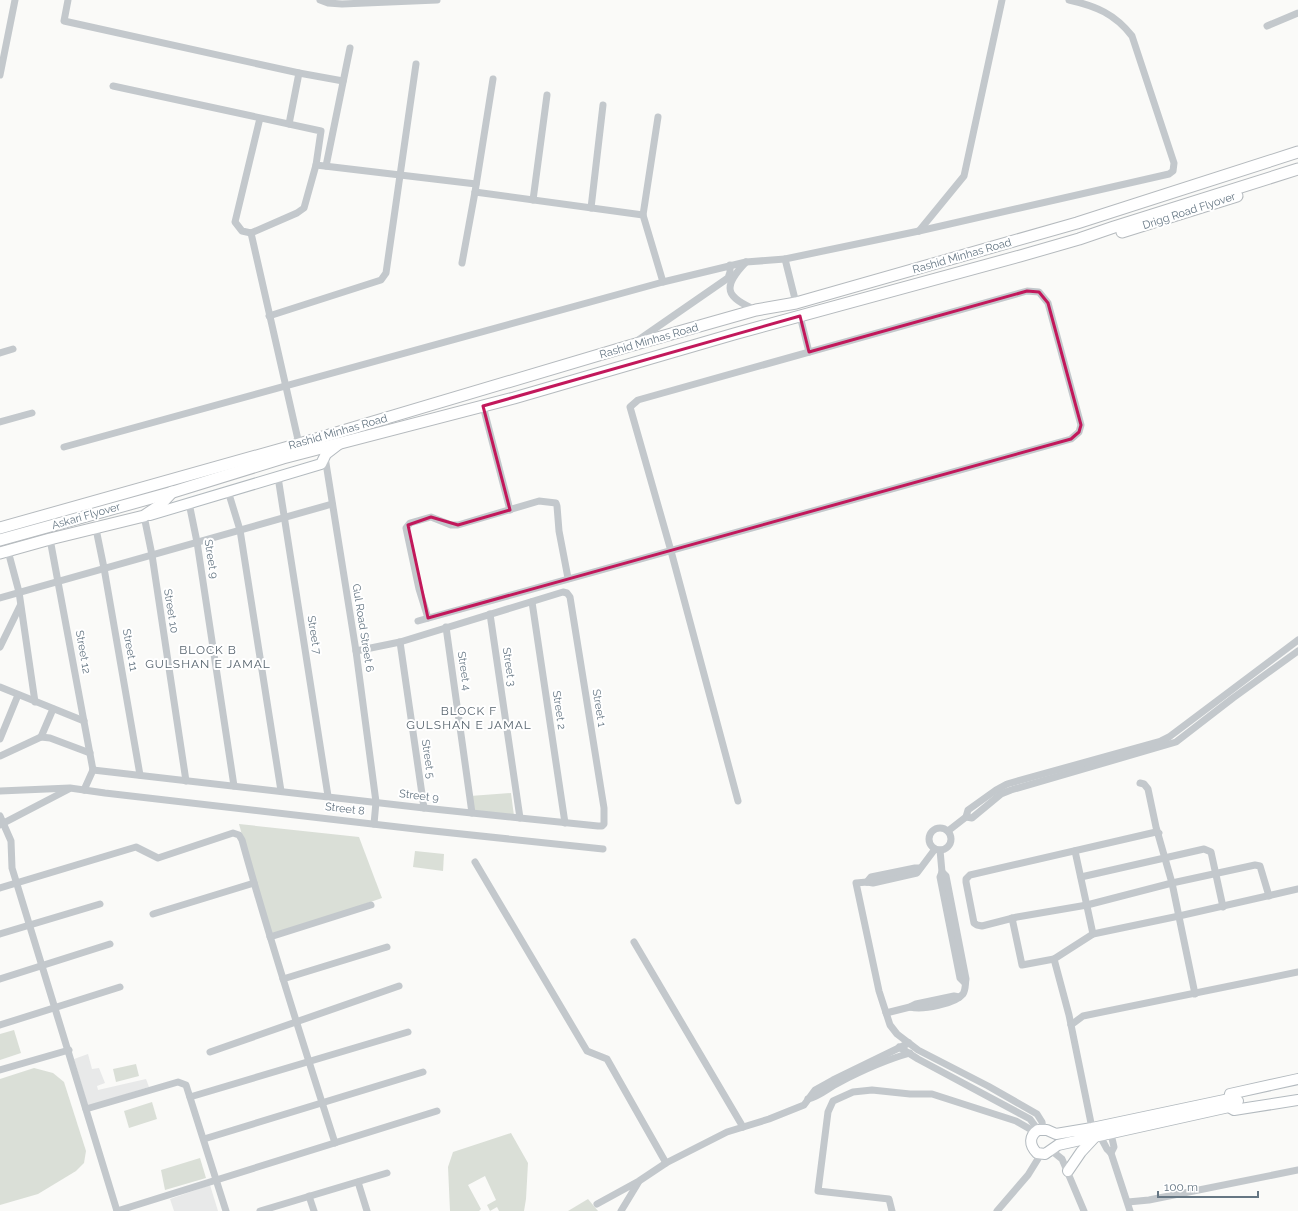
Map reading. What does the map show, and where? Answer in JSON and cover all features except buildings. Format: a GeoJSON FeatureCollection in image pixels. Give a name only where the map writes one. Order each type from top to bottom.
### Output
{"type":"FeatureCollection","features":[{"type":"Feature","properties":{"kind":"main road","name":"Rashid Minhas Road"},"geometry":{"type":"LineString","coordinates":[[0,528],[299,444],[756,310],[796,303],[1077,223],[1298,152]]}},
{"type":"Feature","properties":{"kind":"main road","name":"Rashid Minhas Road"},"geometry":{"type":"LineString","coordinates":[[173,492],[283,458],[482,406],[1079,239],[1298,169]]}},
{"type":"Feature","properties":{"kind":"main road","name":"Drigg Road Flyover"},"geometry":{"type":"LineString","coordinates":[[1079,239],[1107,237],[1298,175]]}},
{"type":"Feature","properties":{"kind":"main road"},"geometry":{"type":"LineString","coordinates":[[234,462],[241,465],[262,460],[283,458]]}},
{"type":"Feature","properties":{"kind":"main road"},"geometry":{"type":"LineString","coordinates":[[178,478],[192,478],[225,470],[230,474]]}},
{"type":"Feature","properties":{"kind":"main road"},"geometry":{"type":"LineString","coordinates":[[4,552],[144,516],[159,506],[173,492]]}},
{"type":"Feature","properties":{"kind":"main road","name":"Askari Flyover"},"geometry":{"type":"LineString","coordinates":[[0,540],[173,492]]}},
{"type":"Feature","properties":{"kind":"street"},"geometry":{"type":"LineString","coordinates":[[0,75],[15,0]]}},
{"type":"Feature","properties":{"kind":"street"},"geometry":{"type":"LineString","coordinates":[[68,0],[64,21],[343,82]]}},
{"type":"Feature","properties":{"kind":"street"},"geometry":{"type":"LineString","coordinates":[[320,0],[328,3],[342,4],[438,0]]}},
{"type":"Feature","properties":{"kind":"street"},"geometry":{"type":"LineString","coordinates":[[64,447],[663,282],[730,265],[746,262],[785,259],[920,231],[1169,174],[1173,171],[1174,163],[1132,36],[1124,25],[1111,15],[1088,4],[1069,0]]}},
{"type":"Feature","properties":{"kind":"street"},"geometry":{"type":"LineString","coordinates":[[920,231],[964,176],[1003,1]]}},
{"type":"Feature","properties":{"kind":"street"},"geometry":{"type":"LineString","coordinates":[[1267,26],[1298,13]]}},
{"type":"Feature","properties":{"kind":"street"},"geometry":{"type":"LineString","coordinates":[[326,166],[350,48]]}},
{"type":"Feature","properties":{"kind":"street"},"geometry":{"type":"LineString","coordinates":[[269,316],[382,280],[388,266],[416,64]]}},
{"type":"Feature","properties":{"kind":"street"},"geometry":{"type":"LineString","coordinates":[[289,124],[299,73]]}},
{"type":"Feature","properties":{"kind":"street"},"geometry":{"type":"LineString","coordinates":[[462,263],[493,79]]}},
{"type":"Feature","properties":{"kind":"street"},"geometry":{"type":"LineString","coordinates":[[113,86],[321,131],[316,165],[304,208],[297,213],[251,233],[242,231],[235,222],[260,118]]}},
{"type":"Feature","properties":{"kind":"street"},"geometry":{"type":"LineString","coordinates":[[533,200],[547,95]]}},
{"type":"Feature","properties":{"kind":"street"},"geometry":{"type":"LineString","coordinates":[[591,208],[603,105]]}},
{"type":"Feature","properties":{"kind":"street"},"geometry":{"type":"LineString","coordinates":[[658,117],[643,215],[663,282]]}},
{"type":"Feature","properties":{"kind":"street"},"geometry":{"type":"LineString","coordinates":[[316,165],[476,184]]}},
{"type":"Feature","properties":{"kind":"street"},"geometry":{"type":"LineString","coordinates":[[475,192],[643,215]]}},
{"type":"Feature","properties":{"kind":"street"},"geometry":{"type":"LineString","coordinates":[[251,233],[299,444]]}},
{"type":"Feature","properties":{"kind":"street"},"geometry":{"type":"LineString","coordinates":[[785,259],[796,303]]}},
{"type":"Feature","properties":{"kind":"street"},"geometry":{"type":"LineString","coordinates":[[746,262],[732,279],[730,286],[731,291],[735,299],[756,310]]}},
{"type":"Feature","properties":{"kind":"street"},"geometry":{"type":"LineString","coordinates":[[629,346],[728,278],[730,265]]}},
{"type":"Feature","properties":{"kind":"street"},"geometry":{"type":"LineString","coordinates":[[418,621],[568,578],[671,551],[1071,439],[1079,432],[1081,425],[1048,303],[1039,292],[1027,291],[638,400],[630,407],[671,551],[738,801]]}},
{"type":"Feature","properties":{"kind":"street"},"geometry":{"type":"LineString","coordinates":[[800,316],[809,352]]}},
{"type":"Feature","properties":{"kind":"street"},"geometry":{"type":"LineString","coordinates":[[0,353],[13,349]]}},
{"type":"Feature","properties":{"kind":"street"},"geometry":{"type":"LineString","coordinates":[[482,406],[510,510]]}},
{"type":"Feature","properties":{"kind":"street"},"geometry":{"type":"LineString","coordinates":[[0,422],[32,413]]}},
{"type":"Feature","properties":{"kind":"street"},"geometry":{"type":"LineString","coordinates":[[144,516],[321,464],[326,454],[339,444]]}},
{"type":"Feature","properties":{"kind":"street","name":"Gul Road Street 6"},"geometry":{"type":"LineString","coordinates":[[325,457],[356,651],[376,802],[374,824]]}},
{"type":"Feature","properties":{"kind":"street","name":"Street 7"},"geometry":{"type":"LineString","coordinates":[[278,477],[328,796]]}},
{"type":"Feature","properties":{"kind":"street"},"geometry":{"type":"LineString","coordinates":[[228,491],[240,530],[281,791]]}},
{"type":"Feature","properties":{"kind":"street"},"geometry":{"type":"LineString","coordinates":[[428,618],[419,589],[406,528],[410,523],[431,517],[451,525],[458,525],[539,501],[556,503],[559,531],[568,578]]}},
{"type":"Feature","properties":{"kind":"street","name":"Street 9"},"geometry":{"type":"LineString","coordinates":[[189,503],[197,542],[234,786]]}},
{"type":"Feature","properties":{"kind":"street"},"geometry":{"type":"LineString","coordinates":[[0,598],[332,504]]}},
{"type":"Feature","properties":{"kind":"street","name":"Street 10"},"geometry":{"type":"LineString","coordinates":[[144,516],[152,555],[186,781]]}},
{"type":"Feature","properties":{"kind":"street","name":"Street 11"},"geometry":{"type":"LineString","coordinates":[[96,529],[140,775]]}},
{"type":"Feature","properties":{"kind":"street","name":"Street 12"},"geometry":{"type":"LineString","coordinates":[[50,539],[93,770]]}},
{"type":"Feature","properties":{"kind":"street"},"geometry":{"type":"LineString","coordinates":[[4,552],[19,592],[35,702]]}},
{"type":"Feature","properties":{"kind":"street","name":"Street 1"},"geometry":{"type":"LineString","coordinates":[[532,602],[563,592],[567,593],[570,597],[604,808],[604,824],[602,826]]}},
{"type":"Feature","properties":{"kind":"street"},"geometry":{"type":"LineString","coordinates":[[356,651],[400,642],[532,602]]}},
{"type":"Feature","properties":{"kind":"street","name":"Street 2"},"geometry":{"type":"LineString","coordinates":[[532,602],[565,823]]}},
{"type":"Feature","properties":{"kind":"street"},"geometry":{"type":"LineString","coordinates":[[0,647],[20,605]]}},
{"type":"Feature","properties":{"kind":"street","name":"Street 3"},"geometry":{"type":"LineString","coordinates":[[490,614],[520,818]]}},
{"type":"Feature","properties":{"kind":"street","name":"Street 4"},"geometry":{"type":"LineString","coordinates":[[446,628],[472,813]]}},
{"type":"Feature","properties":{"kind":"street"},"geometry":{"type":"LineString","coordinates":[[1231,695],[1298,640]]}},
{"type":"Feature","properties":{"kind":"street","name":"Street 5"},"geometry":{"type":"LineString","coordinates":[[400,642],[424,808]]}},
{"type":"Feature","properties":{"kind":"street"},"geometry":{"type":"LineString","coordinates":[[948,831],[966,817],[968,810],[1007,784],[1161,741],[1169,737],[1298,651]]}},
{"type":"Feature","properties":{"kind":"street"},"geometry":{"type":"LineString","coordinates":[[0,687],[84,722]]}},
{"type":"Feature","properties":{"kind":"street"},"geometry":{"type":"LineString","coordinates":[[0,739],[18,695]]}},
{"type":"Feature","properties":{"kind":"street"},"geometry":{"type":"LineString","coordinates":[[41,737],[53,709]]}},
{"type":"Feature","properties":{"kind":"street"},"geometry":{"type":"LineString","coordinates":[[0,756],[41,737],[50,738],[90,753]]}},
{"type":"Feature","properties":{"kind":"street"},"geometry":{"type":"LineString","coordinates":[[84,790],[93,770]]}},
{"type":"Feature","properties":{"kind":"street","name":"Street 9"},"geometry":{"type":"LineString","coordinates":[[93,770],[424,808],[602,826]]}},
{"type":"Feature","properties":{"kind":"street"},"geometry":{"type":"LineString","coordinates":[[1140,783],[1144,784],[1148,789],[1172,883],[1195,994]]}},
{"type":"Feature","properties":{"kind":"street"},"geometry":{"type":"LineString","coordinates":[[2,824],[70,788]]}},
{"type":"Feature","properties":{"kind":"street","name":"Street 8"},"geometry":{"type":"LineString","coordinates":[[0,791],[70,788],[374,824],[604,849]]}},
{"type":"Feature","properties":{"kind":"street"},"geometry":{"type":"LineString","coordinates":[[0,816],[2,824],[11,841],[12,868],[69,1050],[117,1211],[437,1111]]}},
{"type":"Feature","properties":{"kind":"street"},"geometry":{"type":"LineString","coordinates":[[944,828],[951,835],[952,841],[945,849],[937,849],[931,845],[929,840],[930,834],[933,830],[944,828]]}},
{"type":"Feature","properties":{"kind":"street"},"geometry":{"type":"LineString","coordinates":[[1159,834],[1156,832],[970,875],[966,882],[973,919],[977,925],[982,926],[1012,918],[1087,905],[1172,883],[1256,865],[1260,866],[1269,896]]}},
{"type":"Feature","properties":{"kind":"street"},"geometry":{"type":"LineString","coordinates":[[0,888],[136,847],[158,858],[233,833],[239,835],[242,840],[308,1062],[335,1143]]}},
{"type":"Feature","properties":{"kind":"street"},"geometry":{"type":"LineString","coordinates":[[937,849],[920,868],[871,877],[867,882],[856,883],[879,991],[890,1025],[897,1034],[918,1050],[988,1086],[1036,1114],[1042,1122],[1039,1130],[1031,1139],[1031,1146],[1041,1154],[1048,1153],[1058,1145],[1136,1123],[1229,1103]]}},
{"type":"Feature","properties":{"kind":"street"},"geometry":{"type":"LineString","coordinates":[[886,1013],[916,1004],[954,996],[960,997],[965,990],[965,983],[960,978],[940,877],[942,872],[937,849]]}},
{"type":"Feature","properties":{"kind":"street"},"geometry":{"type":"LineString","coordinates":[[1081,877],[1204,849],[1209,850],[1216,873],[1223,906]]}},
{"type":"Feature","properties":{"kind":"street"},"geometry":{"type":"LineString","coordinates":[[1075,851],[1093,934]]}},
{"type":"Feature","properties":{"kind":"street"},"geometry":{"type":"LineString","coordinates":[[475,862],[587,1051],[607,1059],[666,1163]]}},
{"type":"Feature","properties":{"kind":"street"},"geometry":{"type":"LineString","coordinates":[[153,914],[254,883]]}},
{"type":"Feature","properties":{"kind":"street"},"geometry":{"type":"LineString","coordinates":[[1012,918],[1022,965],[1054,959],[1093,934],[1298,889]]}},
{"type":"Feature","properties":{"kind":"street"},"geometry":{"type":"LineString","coordinates":[[0,934],[100,904]]}},
{"type":"Feature","properties":{"kind":"street"},"geometry":{"type":"LineString","coordinates":[[270,937],[371,905]]}},
{"type":"Feature","properties":{"kind":"street"},"geometry":{"type":"LineString","coordinates":[[634,942],[743,1127]]}},
{"type":"Feature","properties":{"kind":"street"},"geometry":{"type":"LineString","coordinates":[[0,979],[110,944]]}},
{"type":"Feature","properties":{"kind":"street"},"geometry":{"type":"LineString","coordinates":[[283,979],[387,947]]}},
{"type":"Feature","properties":{"kind":"street"},"geometry":{"type":"LineString","coordinates":[[1054,959],[1096,1134],[1107,1149],[1112,1153],[1130,1211]]}},
{"type":"Feature","properties":{"kind":"street"},"geometry":{"type":"LineString","coordinates":[[1071,1025],[1083,1016],[1298,972]]}},
{"type":"Feature","properties":{"kind":"street"},"geometry":{"type":"LineString","coordinates":[[210,1052],[399,986]]}},
{"type":"Feature","properties":{"kind":"street"},"geometry":{"type":"LineString","coordinates":[[0,1025],[120,987]]}},
{"type":"Feature","properties":{"kind":"street"},"geometry":{"type":"LineString","coordinates":[[190,1097],[408,1032]]}},
{"type":"Feature","properties":{"kind":"street"},"geometry":{"type":"LineString","coordinates":[[597,1204],[639,1181],[666,1163],[727,1132],[769,1119],[804,1104],[815,1090],[909,1043]]}},
{"type":"Feature","properties":{"kind":"street"},"geometry":{"type":"LineString","coordinates":[[899,1047],[1030,1119],[1039,1130]]}},
{"type":"Feature","properties":{"kind":"street"},"geometry":{"type":"LineString","coordinates":[[0,1070],[69,1050]]}},
{"type":"Feature","properties":{"kind":"street"},"geometry":{"type":"LineString","coordinates":[[808,1099],[817,1096],[837,1084],[891,1058],[918,1050]]}},
{"type":"Feature","properties":{"kind":"street"},"geometry":{"type":"LineString","coordinates":[[204,1139],[423,1072]]}},
{"type":"Feature","properties":{"kind":"street"},"geometry":{"type":"LineString","coordinates":[[1298,1079],[1230,1094],[1229,1103],[1234,1110],[1298,1100]]}},
{"type":"Feature","properties":{"kind":"street"},"geometry":{"type":"LineString","coordinates":[[86,1109],[178,1082],[186,1085],[226,1211]]}},
{"type":"Feature","properties":{"kind":"street"},"geometry":{"type":"LineString","coordinates":[[892,1211],[889,1199],[818,1191],[828,1112],[833,1101],[853,1092],[872,1090],[910,1094],[932,1094],[1039,1130],[1056,1134],[1111,1134],[1136,1123]]}},
{"type":"Feature","properties":{"kind":"street"},"geometry":{"type":"LineString","coordinates":[[1068,1171],[1096,1134]]}},
{"type":"Feature","properties":{"kind":"street"},"geometry":{"type":"LineString","coordinates":[[1111,1134],[1114,1147],[1112,1153]]}},
{"type":"Feature","properties":{"kind":"street"},"geometry":{"type":"LineString","coordinates":[[1052,1150],[1062,1159],[1084,1211]]}},
{"type":"Feature","properties":{"kind":"street"},"geometry":{"type":"LineString","coordinates":[[997,1211],[1028,1175],[1041,1154]]}},
{"type":"Feature","properties":{"kind":"street"},"geometry":{"type":"LineString","coordinates":[[1128,1202],[1149,1200],[1298,1170]]}},
{"type":"Feature","properties":{"kind":"street"},"geometry":{"type":"LineString","coordinates":[[260,1211],[387,1173]]}},
{"type":"Feature","properties":{"kind":"street"},"geometry":{"type":"LineString","coordinates":[[621,1211],[639,1181]]}},
{"type":"Feature","properties":{"kind":"street"},"geometry":{"type":"LineString","coordinates":[[358,1182],[367,1211]]}},
{"type":"Feature","properties":{"kind":"street"},"geometry":{"type":"LineString","coordinates":[[309,1196],[314,1211]]}},
{"type":"Feature","properties":{"kind":"highlighted area"},"geometry":{"type":"Polygon","coordinates":[[[1027,291],[1039,292],[1048,303],[1081,425],[1079,432],[1071,439],[428,618],[408,525],[431,517],[458,525],[510,510],[483,406],[800,316],[809,352],[1027,291]]]}},
{"type":"Feature","properties":{"kind":"shaded area"},"geometry":{"type":"Polygon","coordinates":[[[511,793],[514,816],[472,813],[470,796],[511,793]]]}},
{"type":"Feature","properties":{"kind":"shaded area"},"geometry":{"type":"Polygon","coordinates":[[[239,824],[359,837],[382,898],[270,937],[239,824]]]}},
{"type":"Feature","properties":{"kind":"shaded area"},"geometry":{"type":"Polygon","coordinates":[[[415,851],[444,854],[443,871],[413,867],[415,851]]]}},
{"type":"Feature","properties":{"kind":"shaded area"},"geometry":{"type":"Polygon","coordinates":[[[14,1030],[21,1053],[0,1060],[0,1034],[14,1030]]]}},
{"type":"Feature","properties":{"kind":"shaded area"},"geometry":{"type":"Polygon","coordinates":[[[88,1054],[92,1069],[99,1068],[105,1083],[97,1086],[98,1090],[146,1079],[149,1087],[88,1106],[74,1059],[88,1054]]]}},
{"type":"Feature","properties":{"kind":"shaded area"},"geometry":{"type":"Polygon","coordinates":[[[136,1064],[139,1076],[116,1082],[113,1069],[136,1064]]]}},
{"type":"Feature","properties":{"kind":"shaded area"},"geometry":{"type":"Polygon","coordinates":[[[34,1068],[53,1073],[64,1082],[86,1151],[84,1163],[76,1171],[38,1194],[0,1205],[0,1079],[34,1068]]]}},
{"type":"Feature","properties":{"kind":"shaded area"},"geometry":{"type":"Polygon","coordinates":[[[152,1102],[157,1119],[129,1128],[124,1111],[152,1102]]]}},
{"type":"Feature","properties":{"kind":"shaded area"},"geometry":{"type":"Polygon","coordinates":[[[511,1133],[528,1163],[524,1211],[499,1211],[497,1207],[490,1211],[487,1205],[496,1200],[485,1176],[468,1185],[481,1209],[479,1211],[450,1211],[448,1167],[453,1152],[511,1133]]]}},
{"type":"Feature","properties":{"kind":"shaded area"},"geometry":{"type":"Polygon","coordinates":[[[200,1158],[206,1178],[165,1190],[161,1170],[200,1158]]]}},
{"type":"Feature","properties":{"kind":"shaded area"},"geometry":{"type":"Polygon","coordinates":[[[210,1185],[218,1211],[174,1211],[170,1199],[210,1185]]]}},
{"type":"Feature","properties":{"kind":"shaded area"},"geometry":{"type":"Polygon","coordinates":[[[588,1199],[598,1211],[568,1211],[588,1199]]]}},
{"type":"Feature","properties":{"kind":"district","name":"BLOCK B GULSHAN E JAMAL"},"geometry":{"type":"Point","coordinates":[208,657]}},
{"type":"Feature","properties":{"kind":"district","name":"BLOCK F GULSHAN E JAMAL"},"geometry":{"type":"Point","coordinates":[469,718]}}]}
